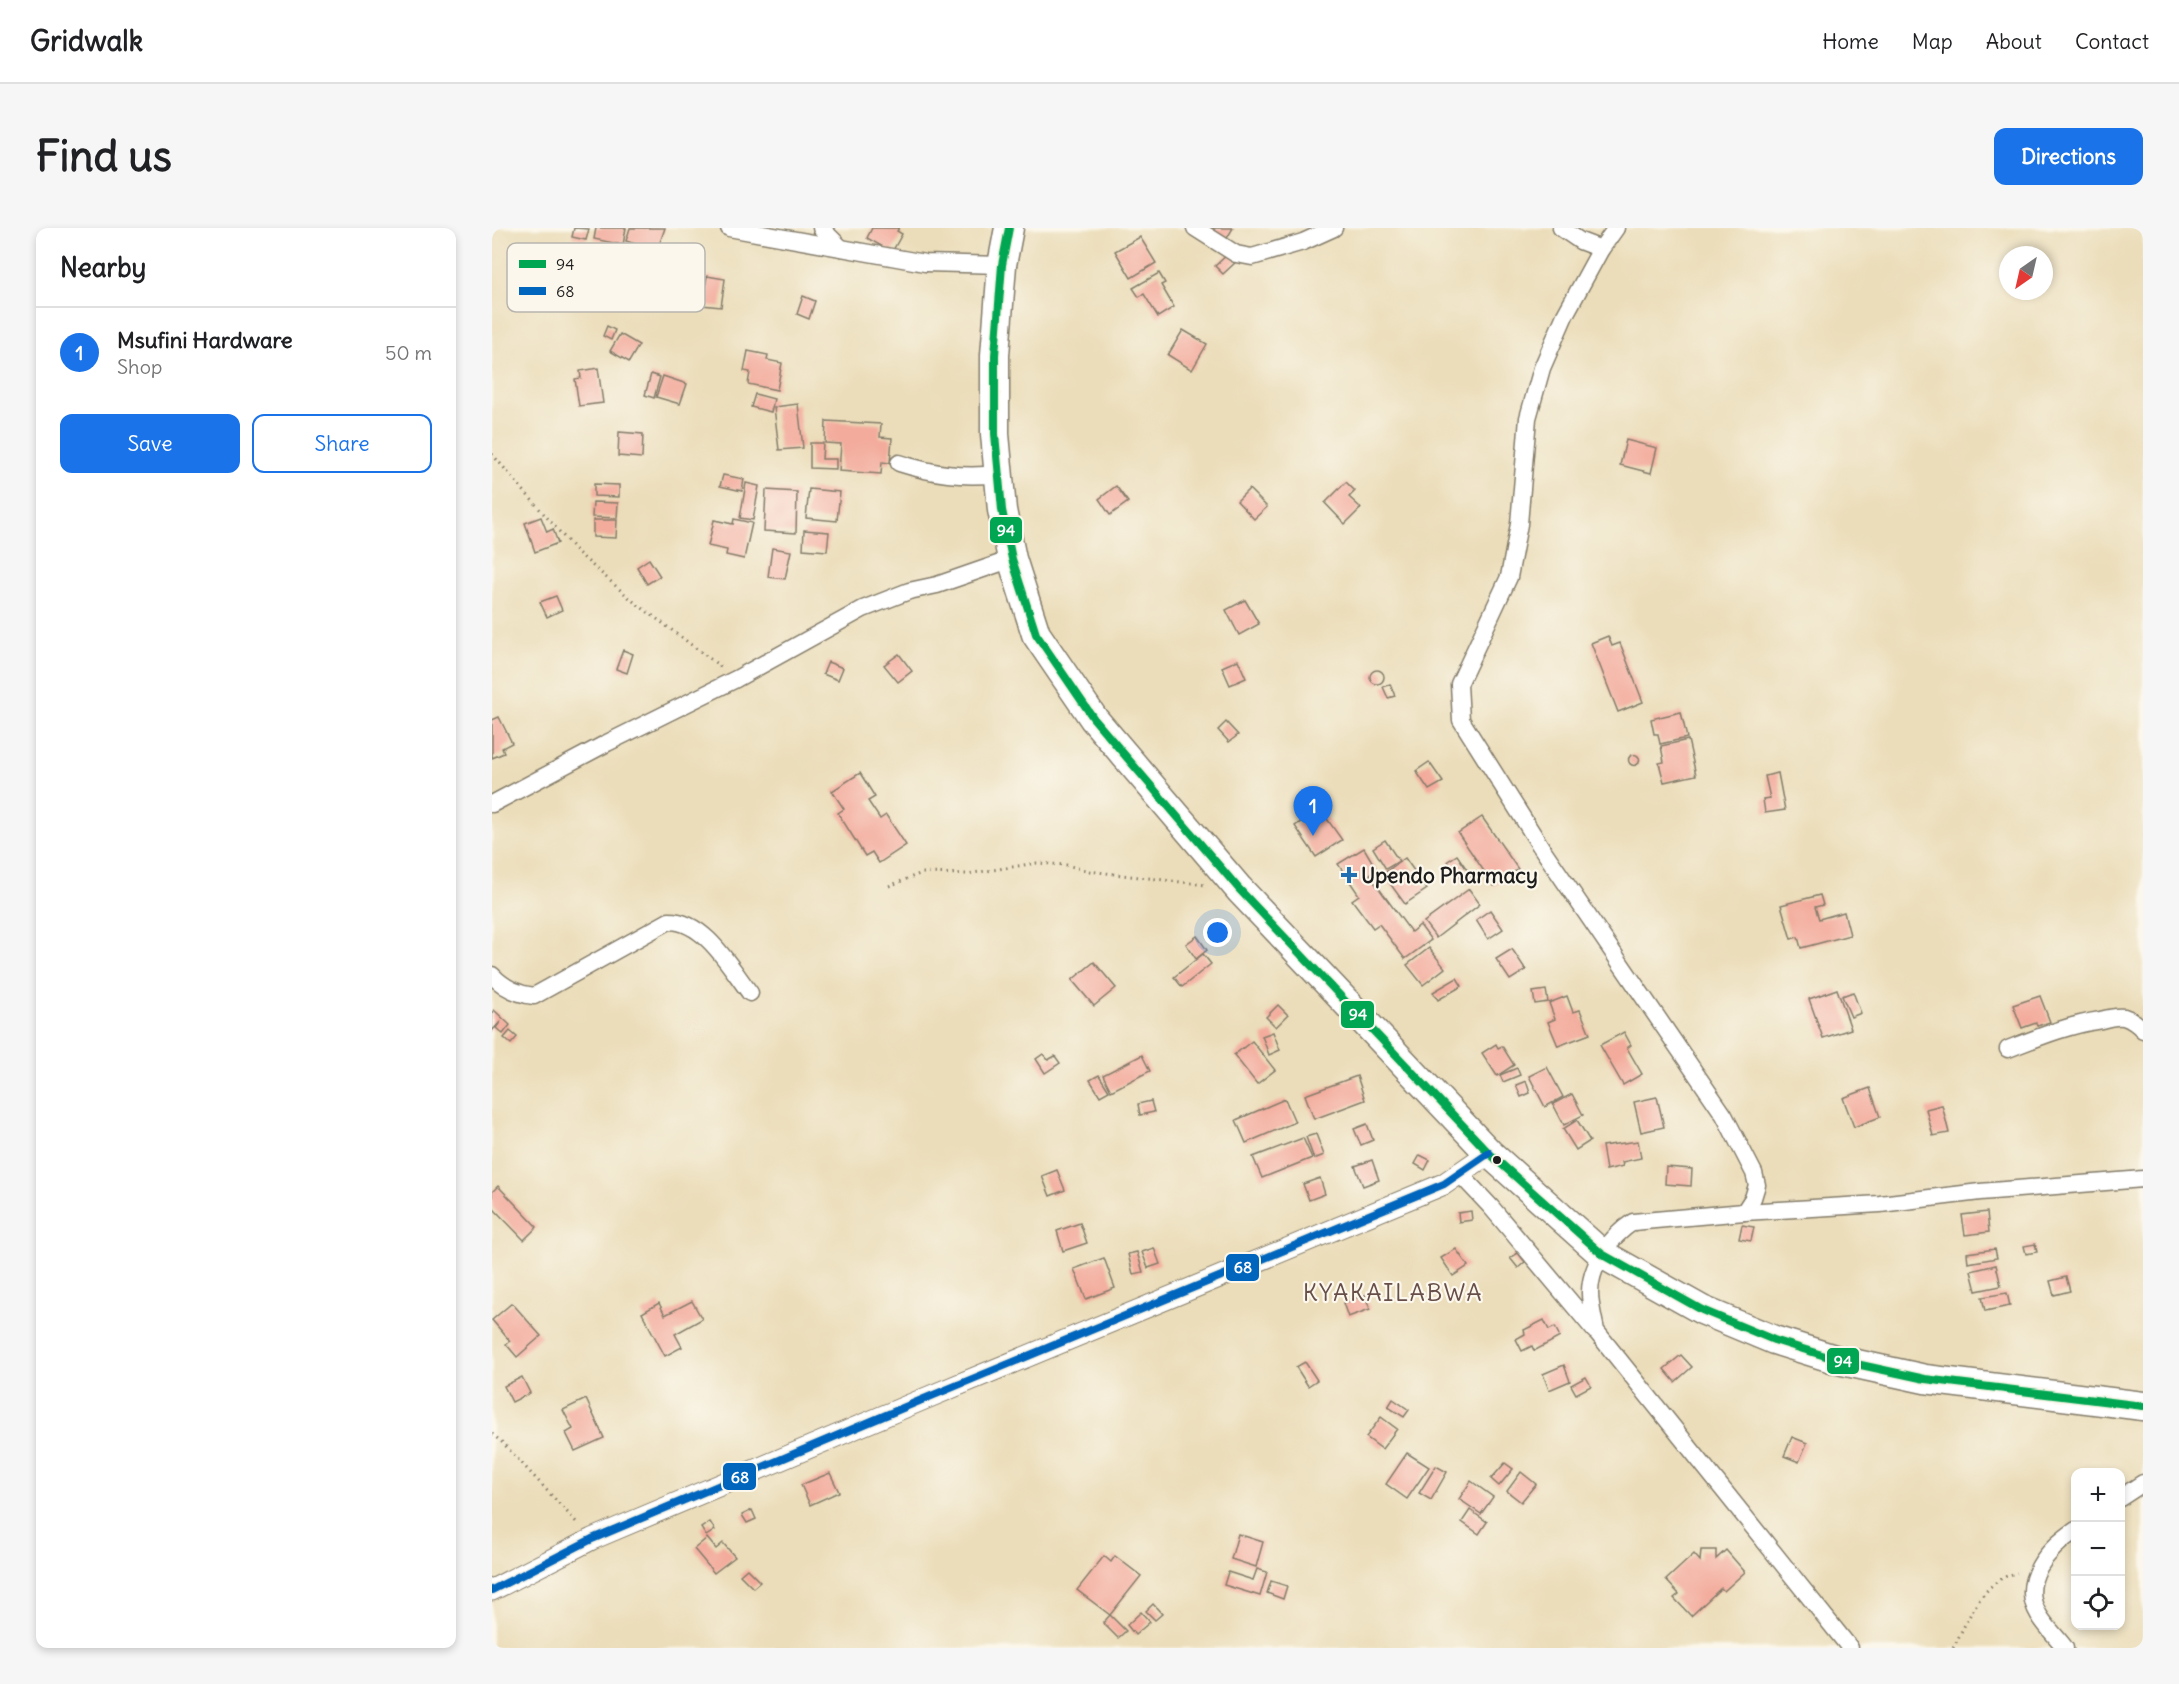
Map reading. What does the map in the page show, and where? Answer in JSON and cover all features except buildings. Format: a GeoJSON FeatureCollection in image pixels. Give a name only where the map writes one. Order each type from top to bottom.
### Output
{"type":"FeatureCollection","features":[{"type":"Feature","properties":{"kind":"highway"},"geometry":{"type":"LineString","coordinates":[[1009,228],[1002,265],[995,355],[995,434],[1002,510],[1012,559],[1036,634],[1094,719],[1239,889],[1489,1153],[1602,1254],[1702,1310],[1774,1340],[1838,1360],[1925,1379],[2143,1406]]}},
{"type":"Feature","properties":{"kind":"street"},"geometry":{"type":"LineString","coordinates":[[729,228],[925,263],[1002,265]]}},
{"type":"Feature","properties":{"kind":"street"},"geometry":{"type":"LineString","coordinates":[[821,228],[841,248]]}},
{"type":"Feature","properties":{"kind":"street"},"geometry":{"type":"LineString","coordinates":[[1195,228],[1236,254],[1252,257],[1303,242],[1334,228]]}},
{"type":"Feature","properties":{"kind":"street"},"geometry":{"type":"LineString","coordinates":[[1561,228],[1580,241],[1601,249]]}},
{"type":"Feature","properties":{"kind":"street"},"geometry":{"type":"LineString","coordinates":[[1616,228],[1601,249],[1565,315],[1542,368],[1528,418],[1519,524],[1509,577],[1460,684],[1461,720],[1541,847],[1724,1116],[1754,1173],[1757,1185],[1753,1198],[1744,1212]]}},
{"type":"Feature","properties":{"kind":"street"},"geometry":{"type":"LineString","coordinates":[[899,463],[924,471],[952,476],[998,474]]}},
{"type":"Feature","properties":{"kind":"street"},"geometry":{"type":"LineString","coordinates":[[492,804],[736,679],[862,609],[909,591],[937,585],[1012,559]]}},
{"type":"Feature","properties":{"kind":"street"},"geometry":{"type":"LineString","coordinates":[[492,975],[499,982],[521,994],[534,996],[669,921],[681,921],[701,932],[750,993]]}},
{"type":"Feature","properties":{"kind":"street"},"geometry":{"type":"LineString","coordinates":[[2008,1049],[2052,1031],[2112,1018],[2125,1017],[2143,1030]]}},
{"type":"Feature","properties":{"kind":"street"},"geometry":{"type":"LineString","coordinates":[[492,1590],[592,1539],[1444,1184],[1489,1153]]}},
{"type":"Feature","properties":{"kind":"street"},"geometry":{"type":"LineString","coordinates":[[1459,1173],[1491,1207],[1596,1331],[1850,1648]]}},
{"type":"Feature","properties":{"kind":"street"},"geometry":{"type":"LineString","coordinates":[[1596,1331],[1590,1295],[1591,1285],[1602,1254],[1619,1231],[1633,1222],[1744,1212],[1880,1204],[1980,1192],[2143,1179]]}},
{"type":"Feature","properties":{"kind":"street"},"geometry":{"type":"LineString","coordinates":[[2125,1495],[2143,1483]]}},
{"type":"Feature","properties":{"kind":"street"},"geometry":{"type":"LineString","coordinates":[[2065,1648],[2038,1615],[2032,1600],[2032,1586],[2043,1559],[2061,1540],[2071,1533]]}},
{"type":"Feature","properties":{"kind":"path"},"geometry":{"type":"LineString","coordinates":[[492,454],[577,552],[633,601],[736,679]]}},
{"type":"Feature","properties":{"kind":"path"},"geometry":{"type":"LineString","coordinates":[[888,886],[922,873],[967,874],[1037,863],[1239,889]]}},
{"type":"Feature","properties":{"kind":"path"},"geometry":{"type":"LineString","coordinates":[[492,1434],[592,1539]]}},
{"type":"Feature","properties":{"kind":"path"},"geometry":{"type":"LineString","coordinates":[[1953,1648],[1974,1610],[1992,1585],[2004,1576],[2037,1570]]}},
{"type":"Feature","properties":{"kind":"transit line","name":"94"},"geometry":{"type":"LineString","coordinates":[[1009,228],[1002,265],[995,355],[995,434],[1002,510],[1012,559],[1036,634],[1094,719],[1239,889],[1489,1153],[1602,1254],[1702,1310],[1774,1340],[1838,1360],[1925,1379],[2143,1406]]}},
{"type":"Feature","properties":{"kind":"transit line","name":"68"},"geometry":{"type":"LineString","coordinates":[[492,1590],[592,1539],[1444,1184],[1489,1153]]}},
{"type":"Feature","properties":{"kind":"place","name":"Msufini Hardware"},"geometry":{"type":"Point","coordinates":[1313,836]}},
{"type":"Feature","properties":{"kind":"place","name":"Upendo Pharmacy"},"geometry":{"type":"Point","coordinates":[1349,875]}},
{"type":"Feature","properties":{"kind":"district","name":"KYAKAILABWA"},"geometry":{"type":"Point","coordinates":[1393,1292]}}]}
